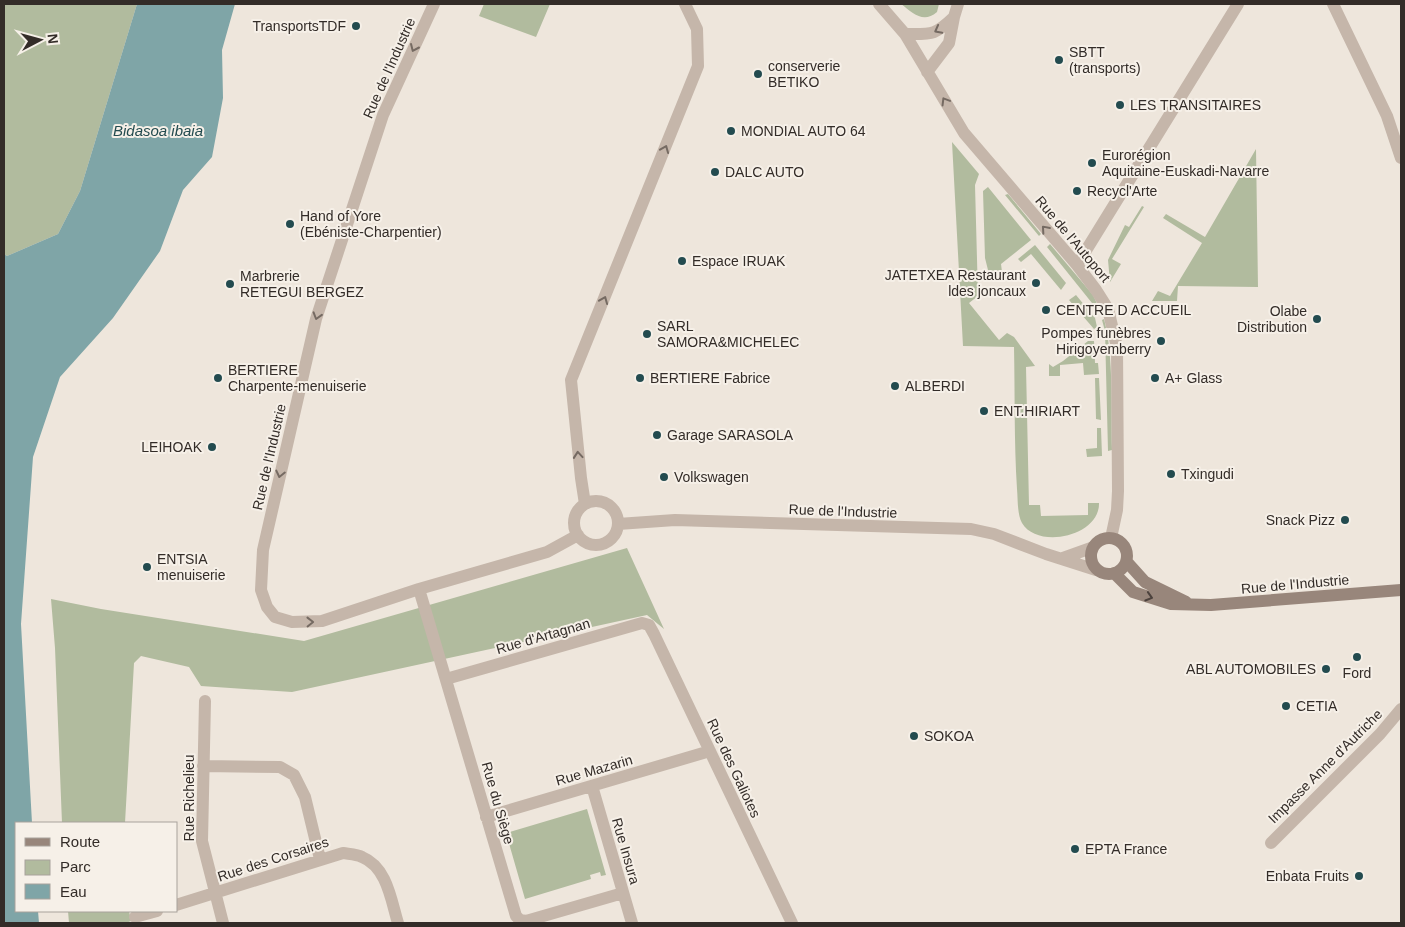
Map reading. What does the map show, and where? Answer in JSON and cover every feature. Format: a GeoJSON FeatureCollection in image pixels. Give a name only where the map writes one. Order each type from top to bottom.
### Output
{"type":"FeatureCollection","features":[{"type":"Feature","properties":{"kind":"street","name":"Rue de l'Industrie"},"geometry":{"type":"LineString","coordinates":[[434,4],[383,115],[316,319],[263,550],[261,590],[267,607],[275,617],[292,622],[322,621],[419,589],[547,552],[578,535]]}},
{"type":"Feature","properties":{"kind":"street"},"geometry":{"type":"LineString","coordinates":[[586,504],[580,478],[572,380],[698,66],[696,29],[684,4]]}},
{"type":"Feature","properties":{"kind":"street","name":"Rue de l'Autoport"},"geometry":{"type":"LineString","coordinates":[[879,4],[905,34],[964,134],[1077,265],[1108,309],[1117,348],[1118,491],[1117,510],[1111,538]]}},
{"type":"Feature","properties":{"kind":"street"},"geometry":{"type":"LineString","coordinates":[[927,72],[949,43],[958,4]]}},
{"type":"Feature","properties":{"kind":"street"},"geometry":{"type":"LineString","coordinates":[[1077,265],[1238,4]]}},
{"type":"Feature","properties":{"kind":"street"},"geometry":{"type":"LineString","coordinates":[[1333,4],[1387,116],[1401,158]]}},
{"type":"Feature","properties":{"kind":"street"},"geometry":{"type":"LineString","coordinates":[[905,34],[926,35],[940,31],[954,17]]}},
{"type":"Feature","properties":{"kind":"street"},"geometry":{"type":"LineString","coordinates":[[593,501],[607,504],[613,510],[618,524],[613,536],[602,544],[588,544],[578,535],[574,522],[580,508],[593,501]]}},
{"type":"Feature","properties":{"kind":"street","name":"Rue de l'Industrie"},"geometry":{"type":"LineString","coordinates":[[618,524],[675,520],[971,529],[994,534],[1102,573],[1114,573],[1133,592],[1171,604],[1210,605],[1401,590]]}},
{"type":"Feature","properties":{"kind":"street","name":"Rue de l'Industrie"},"geometry":{"type":"LineString","coordinates":[[1111,538],[1121,542],[1125,547],[1126,562],[1145,582],[1192,604]]}},
{"type":"Feature","properties":{"kind":"street"},"geometry":{"type":"LineString","coordinates":[[1063,558],[1091,548],[1095,543],[1111,538]]}},
{"type":"Feature","properties":{"kind":"street"},"geometry":{"type":"LineString","coordinates":[[1091,548],[1091,563],[1096,570]]}},
{"type":"Feature","properties":{"kind":"street"},"geometry":{"type":"LineString","coordinates":[[1114,573],[1123,568],[1126,562]]}},
{"type":"Feature","properties":{"kind":"street","name":"Rue du Siège"},"geometry":{"type":"LineString","coordinates":[[419,589],[516,916],[520,920],[526,921],[623,893]]}},
{"type":"Feature","properties":{"kind":"street","name":"Rue d'Artagnan"},"geometry":{"type":"LineString","coordinates":[[446,679],[642,623],[648,625]]}},
{"type":"Feature","properties":{"kind":"street","name":"Rue des Galiotes"},"geometry":{"type":"LineString","coordinates":[[648,625],[792,923]]}},
{"type":"Feature","properties":{"kind":"street","name":"Rue Richelieu"},"geometry":{"type":"LineString","coordinates":[[205,701],[202,841],[223,923]]}},
{"type":"Feature","properties":{"kind":"street","name":"Impasse Anne d'Autriche"},"geometry":{"type":"LineString","coordinates":[[1271,843],[1380,734],[1401,709]]}},
{"type":"Feature","properties":{"kind":"street","name":"Rue Mazarin"},"geometry":{"type":"LineString","coordinates":[[486,817],[710,752]]}},
{"type":"Feature","properties":{"kind":"street"},"geometry":{"type":"LineString","coordinates":[[203,766],[280,767],[294,775],[305,797],[320,859]]}},
{"type":"Feature","properties":{"kind":"street","name":"Rue Insura"},"geometry":{"type":"LineString","coordinates":[[592,786],[632,923]]}},
{"type":"Feature","properties":{"kind":"street","name":"Rue des Corsaires"},"geometry":{"type":"LineString","coordinates":[[178,904],[343,853],[361,856],[380,871],[398,923]]}},
{"type":"Feature","properties":{"kind":"street"},"geometry":{"type":"LineString","coordinates":[[135,917],[153,912]]}},
{"type":"Feature","properties":{"kind":"green space"},"geometry":{"type":"Polygon","coordinates":[[[4,4],[137,4],[80,191],[58,234],[7,256],[4,254],[4,4]]]}},
{"type":"Feature","properties":{"kind":"green space"},"geometry":{"type":"Polygon","coordinates":[[[484,4],[550,4],[536,37],[479,16],[484,4]]]}},
{"type":"Feature","properties":{"kind":"green space"},"geometry":{"type":"Polygon","coordinates":[[[901,4],[939,4],[937,12],[923,17],[914,14],[901,4]]]}},
{"type":"Feature","properties":{"kind":"green space"},"geometry":{"type":"Polygon","coordinates":[[[952,142],[979,174],[975,185],[978,296],[969,303],[999,340],[1007,333],[1014,337],[1035,366],[1026,367],[1029,505],[1040,505],[1041,516],[1088,515],[1088,503],[1099,503],[1097,514],[1090,524],[1067,536],[1041,536],[1030,531],[1020,519],[1016,471],[1014,347],[963,346],[952,142]]]}},
{"type":"Feature","properties":{"kind":"green space"},"geometry":{"type":"Polygon","coordinates":[[[1256,149],[1258,287],[1178,286],[1177,301],[1152,301],[1158,291],[1170,296],[1202,243],[1163,218],[1166,214],[1205,237],[1256,149]]]}},
{"type":"Feature","properties":{"kind":"green space"},"geometry":{"type":"Polygon","coordinates":[[[988,187],[1031,240],[1001,264],[1002,272],[990,278],[985,258],[983,191],[988,187]]]}},
{"type":"Feature","properties":{"kind":"green space"},"geometry":{"type":"Polygon","coordinates":[[[1008,194],[1041,234],[1039,236],[1005,195],[1008,194]]]}},
{"type":"Feature","properties":{"kind":"green space"},"geometry":{"type":"Polygon","coordinates":[[[1142,206],[1144,207],[1112,259],[1121,264],[1110,282],[1108,260],[1125,225],[1129,227],[1142,206]]]}},
{"type":"Feature","properties":{"kind":"green space"},"geometry":{"type":"Polygon","coordinates":[[[1050,244],[1093,295],[1099,308],[1096,308],[1047,247],[1050,244]]]}},
{"type":"Feature","properties":{"kind":"green space"},"geometry":{"type":"Polygon","coordinates":[[[1035,245],[1066,283],[1061,290],[1031,254],[1021,262],[1018,259],[1035,245]]]}},
{"type":"Feature","properties":{"kind":"green space"},"geometry":{"type":"Polygon","coordinates":[[[1076,295],[1095,318],[1097,327],[1094,329],[1069,300],[1076,295]]]}},
{"type":"Feature","properties":{"kind":"green space"},"geometry":{"type":"Polygon","coordinates":[[[1104,319],[1109,350],[1111,384],[1112,450],[1108,451],[1105,331],[1102,320],[1104,319]]]}},
{"type":"Feature","properties":{"kind":"green space"},"geometry":{"type":"Polygon","coordinates":[[[1088,341],[1094,341],[1095,363],[1098,363],[1099,374],[1084,375],[1083,363],[1060,365],[1060,376],[1049,376],[1049,364],[1053,367],[1088,341]]]}},
{"type":"Feature","properties":{"kind":"green space"},"geometry":{"type":"Polygon","coordinates":[[[1095,378],[1099,378],[1101,420],[1096,419],[1095,378]]]}},
{"type":"Feature","properties":{"kind":"green space"},"geometry":{"type":"Polygon","coordinates":[[[1097,428],[1101,428],[1102,456],[1087,457],[1086,449],[1097,448],[1097,428]]]}},
{"type":"Feature","properties":{"kind":"green space"},"geometry":{"type":"Polygon","coordinates":[[[627,548],[664,629],[647,615],[292,692],[201,686],[189,667],[141,656],[134,663],[125,822],[62,822],[55,648],[51,599],[101,609],[304,641],[627,548]]]}},
{"type":"Feature","properties":{"kind":"green space"},"geometry":{"type":"Polygon","coordinates":[[[587,809],[606,875],[601,876],[600,872],[590,875],[591,879],[525,899],[506,833],[587,809]]]}},
{"type":"Feature","properties":{"kind":"green space"},"geometry":{"type":"Polygon","coordinates":[[[68,912],[129,912],[131,921],[126,923],[69,923],[68,912]]]}},
{"type":"Feature","properties":{"kind":"water","name":"Bidasoa ibaia"},"geometry":{"type":"Polygon","coordinates":[[[137,4],[235,4],[222,50],[223,98],[212,157],[183,190],[160,251],[113,318],[60,377],[33,457],[21,624],[32,822],[15,822],[15,912],[38,912],[39,923],[4,923],[4,254],[7,256],[58,234],[80,191],[137,4]]]}},
{"type":"Feature","properties":{"kind":"place","name":"TransportsTDF"},"geometry":{"type":"Point","coordinates":[356,26]}},
{"type":"Feature","properties":{"kind":"place","name":"SBTT (transports)"},"geometry":{"type":"Point","coordinates":[1059,60]}},
{"type":"Feature","properties":{"kind":"place","name":"conserverie BETIKO"},"geometry":{"type":"Point","coordinates":[758,74]}},
{"type":"Feature","properties":{"kind":"place","name":"LES TRANSITAIRES"},"geometry":{"type":"Point","coordinates":[1120,105]}},
{"type":"Feature","properties":{"kind":"place","name":"MONDIAL AUTO 64"},"geometry":{"type":"Point","coordinates":[731,131]}},
{"type":"Feature","properties":{"kind":"place","name":"Eurorégion Aquitaine-Euskadi-Navarre"},"geometry":{"type":"Point","coordinates":[1092,163]}},
{"type":"Feature","properties":{"kind":"place","name":"DALC AUTO"},"geometry":{"type":"Point","coordinates":[715,172]}},
{"type":"Feature","properties":{"kind":"place","name":"Recycl'Arte"},"geometry":{"type":"Point","coordinates":[1077,191]}},
{"type":"Feature","properties":{"kind":"place","name":"Hand of Yore (Ebéniste-Charpentier)"},"geometry":{"type":"Point","coordinates":[290,224]}},
{"type":"Feature","properties":{"kind":"place","name":"Espace IRUAK"},"geometry":{"type":"Point","coordinates":[682,261]}},
{"type":"Feature","properties":{"kind":"place","name":"JATETXEA Restaurant ldes joncaux"},"geometry":{"type":"Point","coordinates":[1036,283]}},
{"type":"Feature","properties":{"kind":"place","name":"Marbrerie RETEGUI BERGEZ"},"geometry":{"type":"Point","coordinates":[230,284]}},
{"type":"Feature","properties":{"kind":"place","name":"CENTRE D ACCUEIL"},"geometry":{"type":"Point","coordinates":[1046,310]}},
{"type":"Feature","properties":{"kind":"place","name":"Olabe Distribution"},"geometry":{"type":"Point","coordinates":[1317,319]}},
{"type":"Feature","properties":{"kind":"place","name":"SARL SAMORA&MICHELEC"},"geometry":{"type":"Point","coordinates":[647,334]}},
{"type":"Feature","properties":{"kind":"place","name":"Pompes funèbres Hirigoyemberry"},"geometry":{"type":"Point","coordinates":[1161,341]}},
{"type":"Feature","properties":{"kind":"place","name":"BERTIERE Charpente-menuiserie"},"geometry":{"type":"Point","coordinates":[218,378]}},
{"type":"Feature","properties":{"kind":"place","name":"BERTIERE Fabrice"},"geometry":{"type":"Point","coordinates":[640,378]}},
{"type":"Feature","properties":{"kind":"place","name":"A+ Glass"},"geometry":{"type":"Point","coordinates":[1155,378]}},
{"type":"Feature","properties":{"kind":"place","name":"ALBERDI"},"geometry":{"type":"Point","coordinates":[895,386]}},
{"type":"Feature","properties":{"kind":"place","name":"ENT.HIRIART"},"geometry":{"type":"Point","coordinates":[984,411]}},
{"type":"Feature","properties":{"kind":"place","name":"Garage SARASOLA"},"geometry":{"type":"Point","coordinates":[657,435]}},
{"type":"Feature","properties":{"kind":"place","name":"LEIHOAK"},"geometry":{"type":"Point","coordinates":[212,447]}},
{"type":"Feature","properties":{"kind":"place","name":"Txingudi"},"geometry":{"type":"Point","coordinates":[1171,474]}},
{"type":"Feature","properties":{"kind":"place","name":"Volkswagen"},"geometry":{"type":"Point","coordinates":[664,477]}},
{"type":"Feature","properties":{"kind":"place","name":"Snack Pizz"},"geometry":{"type":"Point","coordinates":[1345,520]}},
{"type":"Feature","properties":{"kind":"place","name":"ENTSIA menuiserie"},"geometry":{"type":"Point","coordinates":[147,567]}},
{"type":"Feature","properties":{"kind":"place","name":"Ford"},"geometry":{"type":"Point","coordinates":[1357,657]}},
{"type":"Feature","properties":{"kind":"place","name":"ABL AUTOMOBILES"},"geometry":{"type":"Point","coordinates":[1326,669]}},
{"type":"Feature","properties":{"kind":"place","name":"CETIA"},"geometry":{"type":"Point","coordinates":[1286,706]}},
{"type":"Feature","properties":{"kind":"place","name":"SOKOA"},"geometry":{"type":"Point","coordinates":[914,736]}},
{"type":"Feature","properties":{"kind":"place","name":"EPTA France"},"geometry":{"type":"Point","coordinates":[1075,849]}},
{"type":"Feature","properties":{"kind":"place","name":"Enbata Fruits"},"geometry":{"type":"Point","coordinates":[1359,876]}}]}
